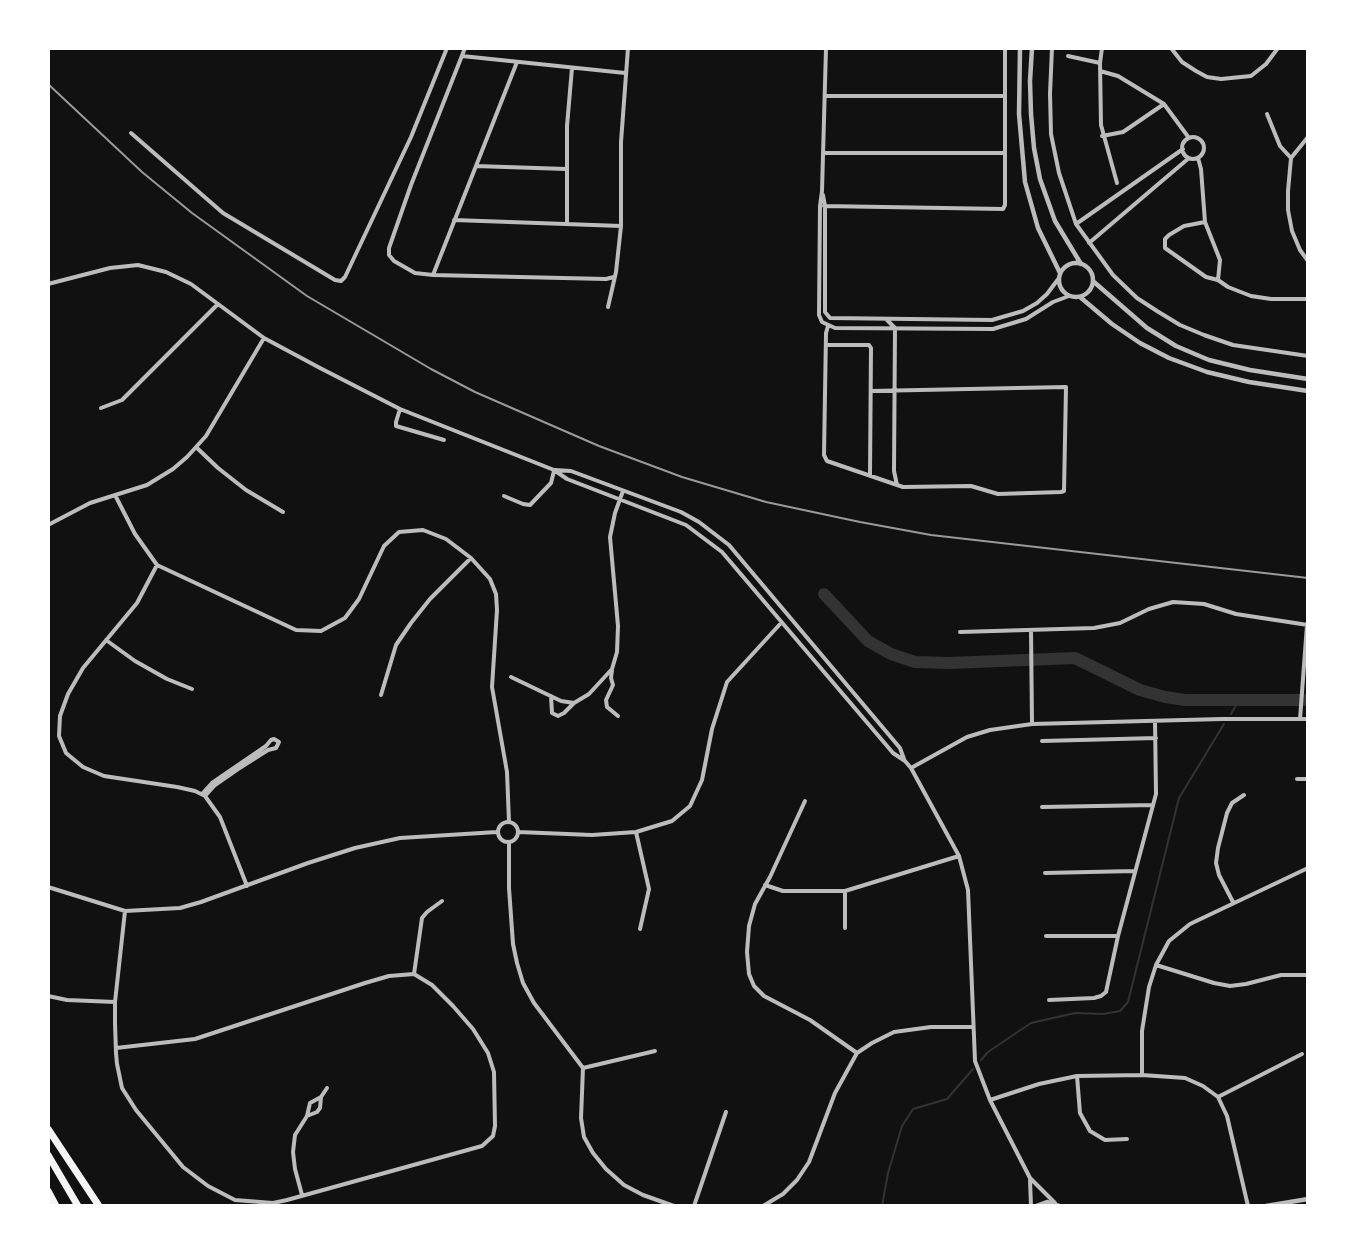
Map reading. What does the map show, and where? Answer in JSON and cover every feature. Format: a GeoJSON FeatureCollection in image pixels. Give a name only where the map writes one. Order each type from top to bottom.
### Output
{"type":"FeatureCollection","features":[{"type":"Feature","properties":{"kind":"highway"},"geometry":{"type":"LineString","coordinates":[[48,1129],[99,1206]]}},
{"type":"Feature","properties":{"kind":"highway"},"geometry":{"type":"LineString","coordinates":[[48,1155],[78,1206]]}},
{"type":"Feature","properties":{"kind":"highway"},"geometry":{"type":"LineString","coordinates":[[48,1191],[56,1206]]}},
{"type":"Feature","properties":{"kind":"street"},"geometry":{"type":"LineString","coordinates":[[131,133],[223,213],[335,280],[341,281],[345,277],[403,153],[447,48]]}},
{"type":"Feature","properties":{"kind":"street"},"geometry":{"type":"LineString","coordinates":[[465,48],[411,185],[389,248],[389,255],[394,261],[415,273],[433,275],[606,279],[614,277]]}},
{"type":"Feature","properties":{"kind":"street"},"geometry":{"type":"LineString","coordinates":[[608,307],[616,272],[621,226],[621,142],[628,48]]}},
{"type":"Feature","properties":{"kind":"street"},"geometry":{"type":"LineString","coordinates":[[826,48],[822,191],[827,316],[836,320],[992,320],[1006,318],[1036,303],[1047,294],[1071,264],[1081,264]]}},
{"type":"Feature","properties":{"kind":"street"},"geometry":{"type":"LineString","coordinates":[[823,206],[1003,209],[1005,205],[1005,48]]}},
{"type":"Feature","properties":{"kind":"street"},"geometry":{"type":"LineString","coordinates":[[1020,48],[1019,114],[1025,182],[1038,228],[1060,276],[1061,288],[1069,296]]}},
{"type":"Feature","properties":{"kind":"street"},"geometry":{"type":"LineString","coordinates":[[1032,48],[1031,114],[1040,179],[1055,221],[1081,264],[1091,270],[1094,282],[1147,328],[1176,346],[1209,360],[1250,370],[1308,379]]}},
{"type":"Feature","properties":{"kind":"street"},"geometry":{"type":"LineString","coordinates":[[1052,48],[1051,134],[1059,173],[1076,224],[1113,275],[1137,298],[1180,325],[1233,345],[1308,356]]}},
{"type":"Feature","properties":{"kind":"street"},"geometry":{"type":"LineString","coordinates":[[1102,48],[1100,63],[1102,136],[1117,183]]}},
{"type":"Feature","properties":{"kind":"street"},"geometry":{"type":"LineString","coordinates":[[1171,48],[1182,62],[1196,71],[1207,77],[1221,78],[1251,76],[1266,64],[1278,48]]}},
{"type":"Feature","properties":{"kind":"street"},"geometry":{"type":"LineString","coordinates":[[462,56],[625,73]]}},
{"type":"Feature","properties":{"kind":"street"},"geometry":{"type":"LineString","coordinates":[[1068,56],[1100,63]]}},
{"type":"Feature","properties":{"kind":"street"},"geometry":{"type":"LineString","coordinates":[[433,275],[517,62]]}},
{"type":"Feature","properties":{"kind":"street"},"geometry":{"type":"LineString","coordinates":[[567,224],[567,126],[572,68]]}},
{"type":"Feature","properties":{"kind":"street"},"geometry":{"type":"LineString","coordinates":[[1100,71],[1118,76],[1164,104],[1189,138]]}},
{"type":"Feature","properties":{"kind":"street"},"geometry":{"type":"LineString","coordinates":[[825,96],[1005,96]]}},
{"type":"Feature","properties":{"kind":"street"},"geometry":{"type":"LineString","coordinates":[[1102,136],[1123,132],[1164,104]]}},
{"type":"Feature","properties":{"kind":"street"},"geometry":{"type":"LineString","coordinates":[[1267,114],[1280,146],[1291,158]]}},
{"type":"Feature","properties":{"kind":"street"},"geometry":{"type":"LineString","coordinates":[[1308,137],[1291,158],[1287,191],[1292,231],[1300,250],[1308,261]]}},
{"type":"Feature","properties":{"kind":"street"},"geometry":{"type":"LineString","coordinates":[[1089,243],[1189,158],[1198,158],[1203,154],[1203,144],[1196,138],[1189,138],[1184,143],[1183,149],[1189,158]]}},
{"type":"Feature","properties":{"kind":"street"},"geometry":{"type":"LineString","coordinates":[[1076,224],[1183,149]]}},
{"type":"Feature","properties":{"kind":"street"},"geometry":{"type":"LineString","coordinates":[[823,153],[1005,153]]}},
{"type":"Feature","properties":{"kind":"street"},"geometry":{"type":"LineString","coordinates":[[1198,158],[1205,222],[1220,260],[1218,280]]}},
{"type":"Feature","properties":{"kind":"street"},"geometry":{"type":"LineString","coordinates":[[476,166],[566,169]]}},
{"type":"Feature","properties":{"kind":"street"},"geometry":{"type":"LineString","coordinates":[[823,206],[819,315],[822,322],[835,328],[993,328],[1026,319],[1053,302],[1069,296],[1080,297],[1089,292],[1094,282]]}},
{"type":"Feature","properties":{"kind":"street"},"geometry":{"type":"LineString","coordinates":[[454,220],[621,226]]}},
{"type":"Feature","properties":{"kind":"street"},"geometry":{"type":"LineString","coordinates":[[1205,222],[1184,226],[1169,235],[1164,243],[1168,251],[1206,277],[1218,280],[1228,287],[1251,296],[1271,299],[1308,299]]}},
{"type":"Feature","properties":{"kind":"street"},"geometry":{"type":"LineString","coordinates":[[48,284],[110,268],[138,265],[166,272],[191,284],[264,338],[400,408],[677,521],[695,530],[728,557],[781,623],[893,753],[911,768],[959,856],[968,890],[975,1061],[990,1100],[1030,1178],[1057,1205]]}},
{"type":"Feature","properties":{"kind":"street"},"geometry":{"type":"LineString","coordinates":[[1080,297],[1112,324],[1140,343],[1169,358],[1217,375],[1308,391]]}},
{"type":"Feature","properties":{"kind":"street"},"geometry":{"type":"LineString","coordinates":[[101,408],[122,400],[218,304]]}},
{"type":"Feature","properties":{"kind":"street"},"geometry":{"type":"LineString","coordinates":[[886,320],[895,328],[894,471],[897,485]]}},
{"type":"Feature","properties":{"kind":"street"},"geometry":{"type":"LineString","coordinates":[[895,328],[906,320]]}},
{"type":"Feature","properties":{"kind":"street"},"geometry":{"type":"LineString","coordinates":[[828,326],[825,459],[897,485],[909,487],[971,486],[991,494],[1060,492],[1065,487],[1066,387],[871,391]]}},
{"type":"Feature","properties":{"kind":"street"},"geometry":{"type":"LineString","coordinates":[[48,525],[90,503],[147,485],[173,469],[197,448],[206,436],[264,338]]}},
{"type":"Feature","properties":{"kind":"street"},"geometry":{"type":"LineString","coordinates":[[826,345],[869,345],[872,354],[870,475]]}},
{"type":"Feature","properties":{"kind":"street"},"geometry":{"type":"LineString","coordinates":[[400,408],[396,426],[444,440]]}},
{"type":"Feature","properties":{"kind":"street"},"geometry":{"type":"LineString","coordinates":[[197,448],[246,490],[283,512]]}},
{"type":"Feature","properties":{"kind":"street"},"geometry":{"type":"LineString","coordinates":[[554,470],[571,471],[690,516],[729,545],[900,748],[905,761]]}},
{"type":"Feature","properties":{"kind":"street"},"geometry":{"type":"LineString","coordinates":[[504,496],[530,505],[551,483],[554,470]]}},
{"type":"Feature","properties":{"kind":"street"},"geometry":{"type":"LineString","coordinates":[[618,716],[607,708],[606,700],[613,685],[611,678],[617,652],[618,626],[610,537],[623,490]]}},
{"type":"Feature","properties":{"kind":"street"},"geometry":{"type":"LineString","coordinates":[[115,495],[135,534],[157,566],[296,630],[321,631],[345,618],[359,600],[384,546],[399,532],[423,530],[446,539],[471,558],[490,579],[496,594],[492,687],[507,772],[509,822]]}},
{"type":"Feature","properties":{"kind":"street"},"geometry":{"type":"LineString","coordinates":[[381,694],[396,645],[430,599],[471,558]]}},
{"type":"Feature","properties":{"kind":"street"},"geometry":{"type":"LineString","coordinates":[[157,566],[137,603],[83,668],[68,694],[60,716],[59,736],[66,753],[83,767],[104,776],[177,787],[204,795],[220,817],[247,886]]}},
{"type":"Feature","properties":{"kind":"street"},"geometry":{"type":"LineString","coordinates":[[960,632],[1032,632],[1094,628],[1120,623],[1149,609],[1173,602],[1204,604],[1236,614],[1307,625],[1300,719]]}},
{"type":"Feature","properties":{"kind":"street"},"geometry":{"type":"LineString","coordinates":[[518,832],[592,835],[636,832],[672,821],[690,806],[702,780],[712,729],[727,682],[781,623]]}},
{"type":"Feature","properties":{"kind":"street"},"geometry":{"type":"LineString","coordinates":[[1032,632],[1032,724]]}},
{"type":"Feature","properties":{"kind":"street"},"geometry":{"type":"LineString","coordinates":[[106,640],[135,661],[167,679],[192,689]]}},
{"type":"Feature","properties":{"kind":"street"},"geometry":{"type":"LineString","coordinates":[[551,695],[552,713],[558,716],[589,694],[612,669]]}},
{"type":"Feature","properties":{"kind":"street"},"geometry":{"type":"LineString","coordinates":[[511,677],[561,701],[574,703]]}},
{"type":"Feature","properties":{"kind":"street"},"geometry":{"type":"LineString","coordinates":[[911,768],[967,737],[990,730],[1032,724],[1308,719]]}},
{"type":"Feature","properties":{"kind":"street"},"geometry":{"type":"LineString","coordinates":[[1049,1000],[1101,996],[1106,992],[1134,871],[1156,794],[1155,721]]}},
{"type":"Feature","properties":{"kind":"street"},"geometry":{"type":"LineString","coordinates":[[1042,741],[1156,738]]}},
{"type":"Feature","properties":{"kind":"street"},"geometry":{"type":"LineString","coordinates":[[271,740],[279,742],[278,746],[238,769],[204,795],[212,783],[271,740]]}},
{"type":"Feature","properties":{"kind":"street"},"geometry":{"type":"LineString","coordinates":[[1297,779],[1308,778]]}},
{"type":"Feature","properties":{"kind":"street"},"geometry":{"type":"LineString","coordinates":[[1233,902],[1219,875],[1216,862],[1227,813],[1232,802],[1244,795]]}},
{"type":"Feature","properties":{"kind":"street"},"geometry":{"type":"LineString","coordinates":[[805,801],[755,904],[749,926],[747,952],[749,974],[754,986],[764,996],[810,1020],[857,1053]]}},
{"type":"Feature","properties":{"kind":"street"},"geometry":{"type":"LineString","coordinates":[[1042,807],[1153,805]]}},
{"type":"Feature","properties":{"kind":"street"},"geometry":{"type":"LineString","coordinates":[[509,822],[514,824],[518,832],[517,838],[509,843],[502,841],[497,832],[500,826],[509,822]]}},
{"type":"Feature","properties":{"kind":"street"},"geometry":{"type":"LineString","coordinates":[[48,887],[125,911],[180,908],[346,851],[400,838],[497,832]]}},
{"type":"Feature","properties":{"kind":"street"},"geometry":{"type":"LineString","coordinates":[[636,832],[649,889],[640,929]]}},
{"type":"Feature","properties":{"kind":"street"},"geometry":{"type":"LineString","coordinates":[[509,843],[513,944],[523,983],[534,1003],[583,1068],[581,1118],[584,1137],[606,1169],[624,1185],[643,1195],[674,1206]]}},
{"type":"Feature","properties":{"kind":"street"},"geometry":{"type":"LineString","coordinates":[[765,885],[783,891],[845,891],[959,856]]}},
{"type":"Feature","properties":{"kind":"street"},"geometry":{"type":"LineString","coordinates":[[1142,1075],[1142,1031],[1149,987],[1156,965],[1169,941],[1190,924],[1308,868]]}},
{"type":"Feature","properties":{"kind":"street"},"geometry":{"type":"LineString","coordinates":[[1045,873],[1134,871]]}},
{"type":"Feature","properties":{"kind":"street"},"geometry":{"type":"LineString","coordinates":[[845,891],[845,928]]}},
{"type":"Feature","properties":{"kind":"street"},"geometry":{"type":"LineString","coordinates":[[414,974],[422,918],[442,901]]}},
{"type":"Feature","properties":{"kind":"street"},"geometry":{"type":"LineString","coordinates":[[116,1048],[195,1039],[365,983],[389,976],[414,974],[432,985],[453,1006],[473,1029],[488,1053],[494,1072],[495,1126],[493,1136],[482,1146],[273,1203],[235,1200],[208,1186],[183,1167],[136,1110],[122,1088],[117,1064],[116,1048],[115,1002],[125,911]]}},
{"type":"Feature","properties":{"kind":"street"},"geometry":{"type":"LineString","coordinates":[[1046,936],[1118,936]]}},
{"type":"Feature","properties":{"kind":"street"},"geometry":{"type":"LineString","coordinates":[[1156,965],[1230,986],[1281,975],[1308,975]]}},
{"type":"Feature","properties":{"kind":"street"},"geometry":{"type":"LineString","coordinates":[[48,996],[67,1000],[115,1002]]}},
{"type":"Feature","properties":{"kind":"street"},"geometry":{"type":"LineString","coordinates":[[763,1206],[783,1194],[797,1180],[809,1162],[835,1093],[857,1053],[894,1032],[931,1027],[973,1027]]}},
{"type":"Feature","properties":{"kind":"street"},"geometry":{"type":"LineString","coordinates":[[583,1068],[655,1052]]}},
{"type":"Feature","properties":{"kind":"street"},"geometry":{"type":"LineString","coordinates":[[1218,1097],[1302,1054]]}},
{"type":"Feature","properties":{"kind":"street"},"geometry":{"type":"LineString","coordinates":[[990,1100],[1039,1084],[1077,1077],[1142,1075],[1185,1078],[1203,1086],[1218,1097],[1227,1116],[1248,1206]]}},
{"type":"Feature","properties":{"kind":"street"},"geometry":{"type":"LineString","coordinates":[[1077,1077],[1080,1113],[1090,1131],[1105,1140],[1127,1139]]}},
{"type":"Feature","properties":{"kind":"street"},"geometry":{"type":"LineString","coordinates":[[302,1195],[293,1152],[297,1131],[308,1116],[310,1103],[321,1097],[327,1089]]}},
{"type":"Feature","properties":{"kind":"street"},"geometry":{"type":"LineString","coordinates":[[308,1116],[320,1108],[321,1097]]}},
{"type":"Feature","properties":{"kind":"street"},"geometry":{"type":"LineString","coordinates":[[694,1206],[726,1112]]}},
{"type":"Feature","properties":{"kind":"street"},"geometry":{"type":"LineString","coordinates":[[1030,1178],[1031,1206]]}},
{"type":"Feature","properties":{"kind":"street"},"geometry":{"type":"LineString","coordinates":[[1266,1206],[1308,1199]]}},
{"type":"Feature","properties":{"kind":"street"},"geometry":{"type":"LineString","coordinates":[[1036,1206],[1047,1202],[1057,1205]]}},
{"type":"Feature","properties":{"kind":"waterway"},"geometry":{"type":"LineString","coordinates":[[824,594],[868,641],[891,654],[915,662],[950,663],[1075,658],[1140,690],[1165,697],[1185,700],[1308,700]]}},
{"type":"Feature","properties":{"kind":"waterway"},"geometry":{"type":"LineString","coordinates":[[1231,714],[1239,700]]}},
{"type":"Feature","properties":{"kind":"waterway"},"geometry":{"type":"LineString","coordinates":[[981,1060],[988,1052],[1031,1023],[1075,1013],[1103,1014],[1120,1011],[1128,1002],[1179,798],[1224,724]]}},
{"type":"Feature","properties":{"kind":"waterway"},"geometry":{"type":"LineString","coordinates":[[882,1206],[888,1173],[902,1126],[913,1109],[947,1099],[973,1069]]}},
{"type":"Feature","properties":{"kind":"railway"},"geometry":{"type":"LineString","coordinates":[[48,84],[142,172],[192,213],[307,296],[431,369],[475,392],[599,446],[682,477],[766,502],[860,522],[931,535],[1308,578]]}}]}
